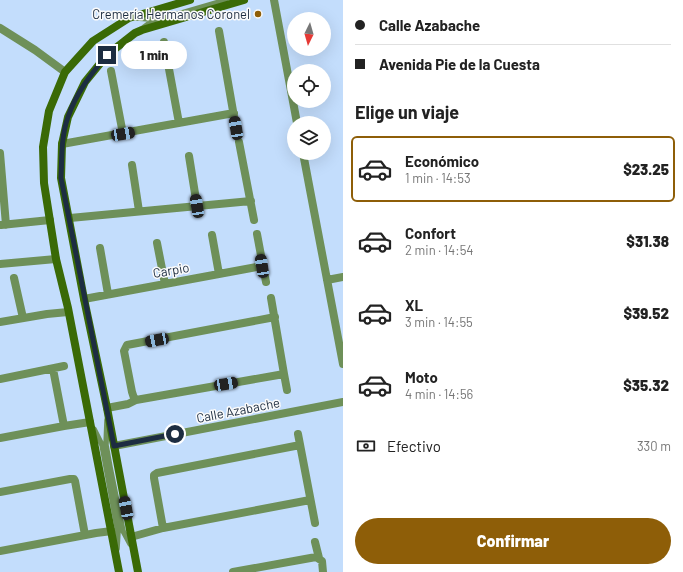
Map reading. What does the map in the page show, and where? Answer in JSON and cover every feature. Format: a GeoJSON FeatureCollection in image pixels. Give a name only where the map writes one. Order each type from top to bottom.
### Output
{"type":"FeatureCollection","features":[{"type":"Feature","properties":{"kind":"main road"},"geometry":{"type":"LineString","coordinates":[[119,572],[68,312],[56,259],[44,183],[43,147],[49,111],[66,72],[93,41],[128,18],[190,0]]}},
{"type":"Feature","properties":{"kind":"main road"},"geometry":{"type":"LineString","coordinates":[[138,572],[61,178],[62,144],[68,117],[85,82],[107,55],[135,33],[142,30],[244,0]]}},
{"type":"Feature","properties":{"kind":"street"},"geometry":{"type":"LineString","coordinates":[[274,0],[296,116]]}},
{"type":"Feature","properties":{"kind":"street"},"geometry":{"type":"LineString","coordinates":[[0,28],[66,72]]}},
{"type":"Feature","properties":{"kind":"street"},"geometry":{"type":"LineString","coordinates":[[219,31],[236,128]]}},
{"type":"Feature","properties":{"kind":"street"},"geometry":{"type":"LineString","coordinates":[[164,42],[179,123]]}},
{"type":"Feature","properties":{"kind":"street"},"geometry":{"type":"LineString","coordinates":[[111,71],[123,134]]}},
{"type":"Feature","properties":{"kind":"street"},"geometry":{"type":"LineString","coordinates":[[62,144],[234,113]]}},
{"type":"Feature","properties":{"kind":"street"},"geometry":{"type":"LineString","coordinates":[[239,142],[254,220]]}},
{"type":"Feature","properties":{"kind":"street"},"geometry":{"type":"LineString","coordinates":[[0,153],[3,225],[50,220]]}},
{"type":"Feature","properties":{"kind":"street"},"geometry":{"type":"LineString","coordinates":[[189,156],[197,206]]}},
{"type":"Feature","properties":{"kind":"street"},"geometry":{"type":"LineString","coordinates":[[304,160],[327,280],[340,338],[343,364]]}},
{"type":"Feature","properties":{"kind":"street"},"geometry":{"type":"LineString","coordinates":[[132,165],[139,211]]}},
{"type":"Feature","properties":{"kind":"street"},"geometry":{"type":"LineString","coordinates":[[70,218],[251,202]]}},
{"type":"Feature","properties":{"kind":"street"},"geometry":{"type":"LineString","coordinates":[[257,234],[266,282]]}},
{"type":"Feature","properties":{"kind":"street"},"geometry":{"type":"LineString","coordinates":[[212,235],[219,274]]}},
{"type":"Feature","properties":{"kind":"street"},"geometry":{"type":"LineString","coordinates":[[157,242],[165,284]]}},
{"type":"Feature","properties":{"kind":"street"},"geometry":{"type":"LineString","coordinates":[[100,248],[108,294]]}},
{"type":"Feature","properties":{"kind":"street"},"geometry":{"type":"LineString","coordinates":[[0,264],[56,259]]}},
{"type":"Feature","properties":{"kind":"street","name":"Carpio"},"geometry":{"type":"LineString","coordinates":[[84,299],[262,266]]}},
{"type":"Feature","properties":{"kind":"street"},"geometry":{"type":"LineString","coordinates":[[327,280],[343,277]]}},
{"type":"Feature","properties":{"kind":"street"},"geometry":{"type":"LineString","coordinates":[[14,278],[23,318]]}},
{"type":"Feature","properties":{"kind":"street"},"geometry":{"type":"LineString","coordinates":[[271,298],[287,390]]}},
{"type":"Feature","properties":{"kind":"street"},"geometry":{"type":"LineString","coordinates":[[0,322],[68,312]]}},
{"type":"Feature","properties":{"kind":"street"},"geometry":{"type":"LineString","coordinates":[[116,351],[125,348],[127,345],[275,317]]}},
{"type":"Feature","properties":{"kind":"street"},"geometry":{"type":"LineString","coordinates":[[125,348],[124,351],[132,392],[136,400]]}},
{"type":"Feature","properties":{"kind":"street"},"geometry":{"type":"LineString","coordinates":[[0,379],[64,366]]}},
{"type":"Feature","properties":{"kind":"street"},"geometry":{"type":"LineString","coordinates":[[53,369],[64,426]]}},
{"type":"Feature","properties":{"kind":"street"},"geometry":{"type":"LineString","coordinates":[[107,408],[128,404],[136,400],[284,374]]}},
{"type":"Feature","properties":{"kind":"street","name":"Calle Azabache"},"geometry":{"type":"LineString","coordinates":[[114,446],[343,402]]}},
{"type":"Feature","properties":{"kind":"street"},"geometry":{"type":"LineString","coordinates":[[0,438],[90,422]]}},
{"type":"Feature","properties":{"kind":"street"},"geometry":{"type":"LineString","coordinates":[[298,434],[315,523]]}},
{"type":"Feature","properties":{"kind":"street"},"geometry":{"type":"LineString","coordinates":[[163,528],[154,478],[154,475],[157,473],[300,445]]}},
{"type":"Feature","properties":{"kind":"street"},"geometry":{"type":"LineString","coordinates":[[0,492],[74,479],[85,535]]}},
{"type":"Feature","properties":{"kind":"street"},"geometry":{"type":"LineString","coordinates":[[131,537],[163,528],[310,500]]}},
{"type":"Feature","properties":{"kind":"street"},"geometry":{"type":"LineString","coordinates":[[0,552],[112,531]]}},
{"type":"Feature","properties":{"kind":"street"},"geometry":{"type":"LineString","coordinates":[[316,542],[319,558],[322,561],[323,572]]}},
{"type":"Feature","properties":{"kind":"street"},"geometry":{"type":"LineString","coordinates":[[233,572],[316,557],[319,558]]}},
{"type":"Feature","properties":{"kind":"lane"},"geometry":{"type":"LineString","coordinates":[[128,18],[150,18],[214,0]]}},
{"type":"Feature","properties":{"kind":"lane"},"geometry":{"type":"LineString","coordinates":[[142,30],[151,22],[226,0]]}},
{"type":"Feature","properties":{"kind":"lane"},"geometry":{"type":"LineString","coordinates":[[107,408],[106,445],[110,467],[124,531],[133,550]]}},
{"type":"Feature","properties":{"kind":"lane"},"geometry":{"type":"LineString","coordinates":[[90,422],[102,445],[118,532],[116,556]]}},
{"type":"Feature","properties":{"kind":"place","name":"Cremería Hermanos Coronel"},"geometry":{"type":"Point","coordinates":[258,14]}},
{"type":"Feature","properties":{"kind":"route"},"geometry":{"type":"LineString","coordinates":[[107,55],[85,82],[68,117],[62,144],[61,178],[114,446],[175,434]]}}]}
